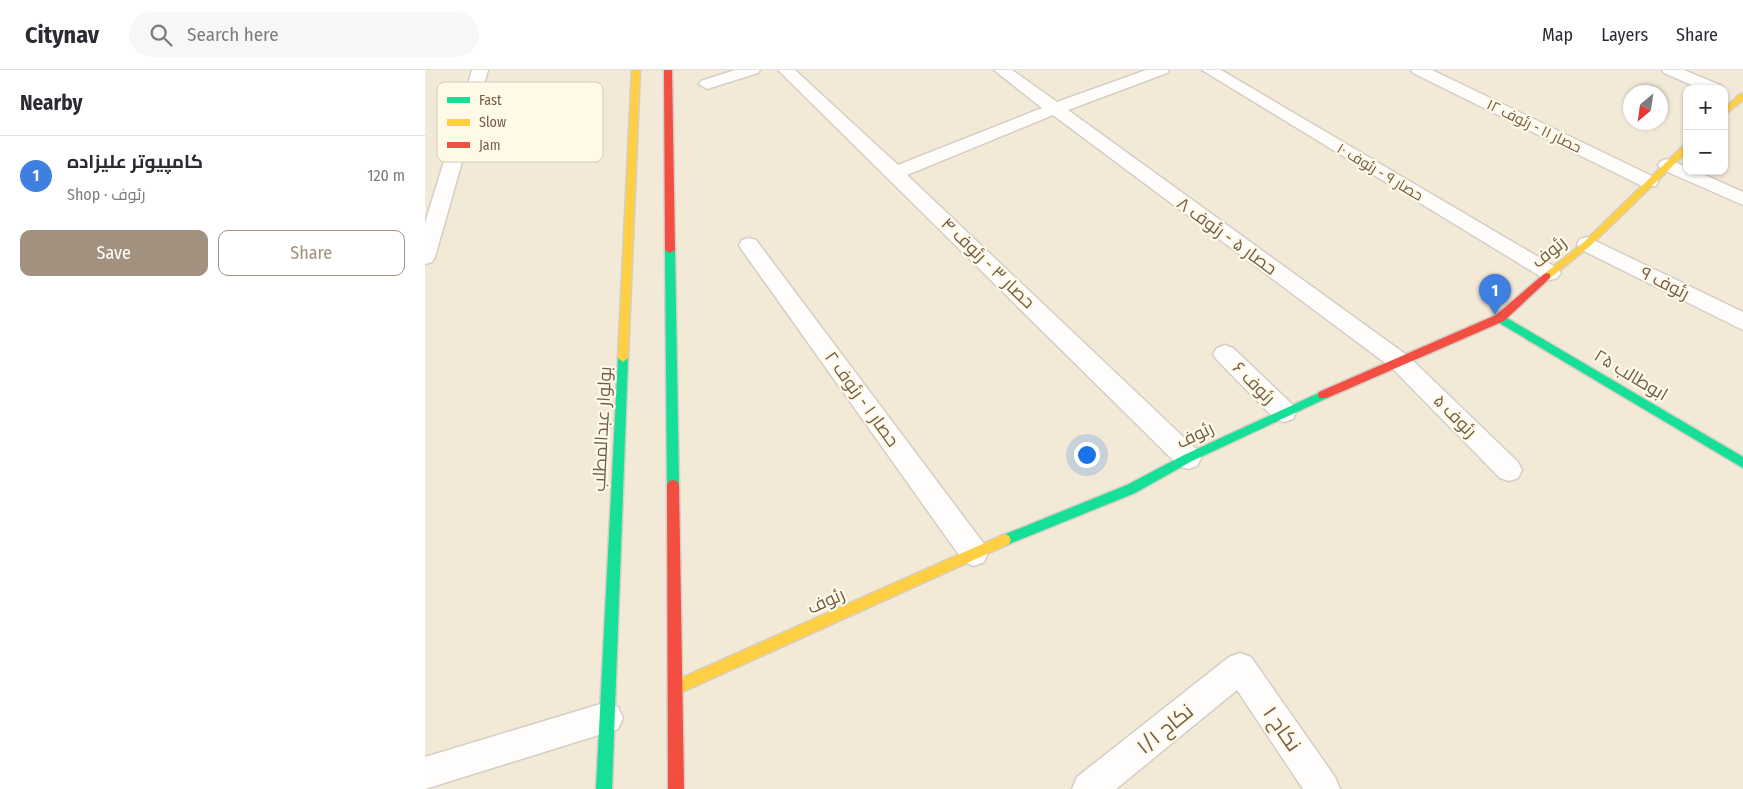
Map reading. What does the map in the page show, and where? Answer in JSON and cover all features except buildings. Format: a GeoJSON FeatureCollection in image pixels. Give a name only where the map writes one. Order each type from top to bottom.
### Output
{"type":"FeatureCollection","features":[{"type":"Feature","properties":{"kind":"main road","name":"بولوار عبدالمطلب"},"geometry":{"type":"LineString","coordinates":[[605,789],[636,70]]}},
{"type":"Feature","properties":{"kind":"main road"},"geometry":{"type":"LineString","coordinates":[[668,70],[676,789]]}},
{"type":"Feature","properties":{"kind":"main road"},"geometry":{"type":"LineString","coordinates":[[1728,109],[1741,97]]}},
{"type":"Feature","properties":{"kind":"main road","name":"رئوف"},"geometry":{"type":"LineString","coordinates":[[675,688],[975,554],[1131,489],[1187,458],[1283,412],[1500,318],[1550,273],[1587,244],[1649,182],[1683,151]]}},
{"type":"Feature","properties":{"kind":"main road","name":"ابوطالب ۲۵"},"geometry":{"type":"LineString","coordinates":[[1500,318],[1743,463]]}},
{"type":"Feature","properties":{"kind":"street"},"geometry":{"type":"LineString","coordinates":[[476,82],[480,70]]}},
{"type":"Feature","properties":{"kind":"street"},"geometry":{"type":"LineString","coordinates":[[707,84],[752,70]]}},
{"type":"Feature","properties":{"kind":"street","name":"حصار ۳ - رئوف ۴"},"geometry":{"type":"LineString","coordinates":[[786,70],[895,173],[1187,458]]}},
{"type":"Feature","properties":{"kind":"street","name":"حصار ۵ - رئوف ۸"},"geometry":{"type":"LineString","coordinates":[[1002,70],[1400,362]]}},
{"type":"Feature","properties":{"kind":"street"},"geometry":{"type":"LineString","coordinates":[[895,173],[1054,109],[1161,70]]}},
{"type":"Feature","properties":{"kind":"street","name":"حصار ۹ - رئوف ۱۰"},"geometry":{"type":"LineString","coordinates":[[1209,70],[1550,273]]}},
{"type":"Feature","properties":{"kind":"street","name":"حصار ۱۱ - رئوف ۱۲"},"geometry":{"type":"LineString","coordinates":[[1419,70],[1649,182]]}},
{"type":"Feature","properties":{"kind":"street"},"geometry":{"type":"LineString","coordinates":[[1670,70],[1706,85]]}},
{"type":"Feature","properties":{"kind":"street"},"geometry":{"type":"LineString","coordinates":[[1728,93],[1741,97]]}},
{"type":"Feature","properties":{"kind":"street"},"geometry":{"type":"LineString","coordinates":[[426,251],[453,162]]}},
{"type":"Feature","properties":{"kind":"street"},"geometry":{"type":"LineString","coordinates":[[1667,165],[1743,200]]}},
{"type":"Feature","properties":{"kind":"street","name":"رئوف ۹"},"geometry":{"type":"LineString","coordinates":[[1587,244],[1743,322]]}},
{"type":"Feature","properties":{"kind":"street","name":"حصار ۱ - رئوف ۲"},"geometry":{"type":"LineString","coordinates":[[749,245],[975,554]]}},
{"type":"Feature","properties":{"kind":"street","name":"رئوف ۶"},"geometry":{"type":"LineString","coordinates":[[1225,354],[1283,412]]}},
{"type":"Feature","properties":{"kind":"street","name":"رئوف ۵"},"geometry":{"type":"LineString","coordinates":[[1400,362],[1509,470]]}},
{"type":"Feature","properties":{"kind":"street","name":"نکاح ۱/۱"},"geometry":{"type":"LineString","coordinates":[[1089,789],[1240,668]]}},
{"type":"Feature","properties":{"kind":"street","name":"نکاح ۱"},"geometry":{"type":"LineString","coordinates":[[1240,668],[1323,789]]}},
{"type":"Feature","properties":{"kind":"street"},"geometry":{"type":"LineString","coordinates":[[425,774],[607,718]]}},
{"type":"Feature","properties":{"kind":"shaded area"},"geometry":{"type":"Polygon","coordinates":[[[425,70],[1743,70],[1743,789],[425,789],[425,70]]]}},
{"type":"Feature","properties":{"kind":"traffic: fast"},"geometry":{"type":"LineString","coordinates":[[670,250],[673,485]]}},
{"type":"Feature","properties":{"kind":"traffic: fast"},"geometry":{"type":"LineString","coordinates":[[1500,318],[1743,463]]}},
{"type":"Feature","properties":{"kind":"traffic: fast"},"geometry":{"type":"LineString","coordinates":[[604,789],[623,358]]}},
{"type":"Feature","properties":{"kind":"traffic: fast"},"geometry":{"type":"LineString","coordinates":[[1005,540],[1131,489],[1188,458],[1323,395]]}},
{"type":"Feature","properties":{"kind":"traffic: slow"},"geometry":{"type":"LineString","coordinates":[[623,358],[636,70]]}},
{"type":"Feature","properties":{"kind":"traffic: slow"},"geometry":{"type":"LineString","coordinates":[[1728,109],[1743,96]]}},
{"type":"Feature","properties":{"kind":"traffic: slow"},"geometry":{"type":"LineString","coordinates":[[1547,276],[1587,244],[1683,151]]}},
{"type":"Feature","properties":{"kind":"traffic: slow"},"geometry":{"type":"LineString","coordinates":[[675,688],[1005,540]]}},
{"type":"Feature","properties":{"kind":"traffic: jam"},"geometry":{"type":"LineString","coordinates":[[668,70],[670,250]]}},
{"type":"Feature","properties":{"kind":"traffic: jam"},"geometry":{"type":"LineString","coordinates":[[1323,395],[1500,318],[1547,276]]}},
{"type":"Feature","properties":{"kind":"traffic: jam"},"geometry":{"type":"LineString","coordinates":[[673,485],[676,789]]}},
{"type":"Feature","properties":{"kind":"place","name":"کامپیوتر علیزاده"},"geometry":{"type":"Point","coordinates":[1495,315]}}]}
